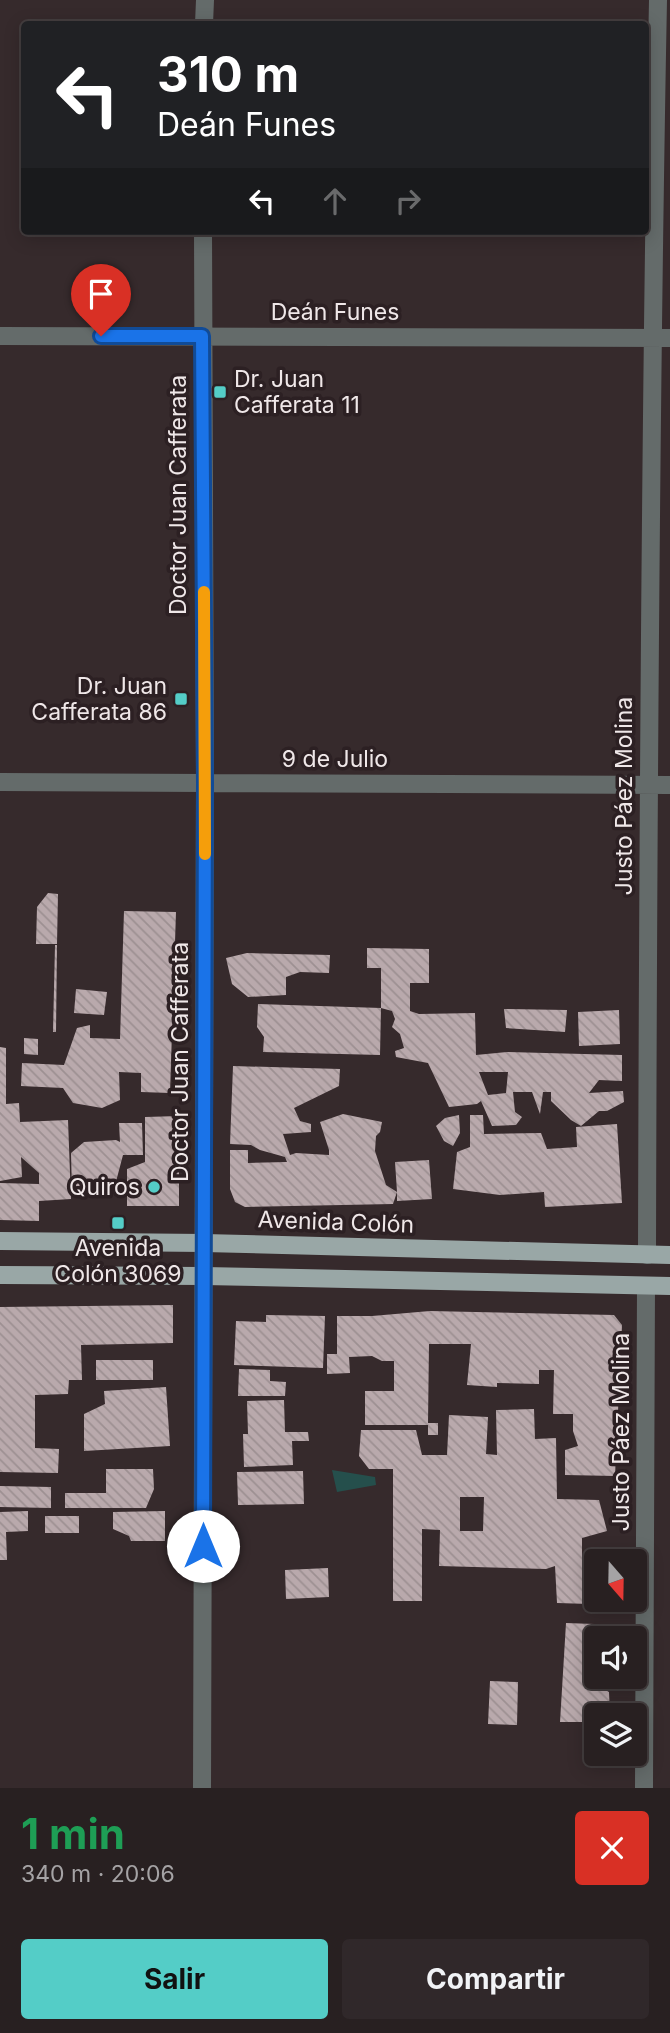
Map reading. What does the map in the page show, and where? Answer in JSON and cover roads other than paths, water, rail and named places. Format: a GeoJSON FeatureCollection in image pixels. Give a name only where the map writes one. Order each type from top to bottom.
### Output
{"type":"FeatureCollection","features":[{"type":"Feature","properties":{"kind":"main road","name":"Avenida Colón"},"geometry":{"type":"LineString","coordinates":[[0,1241],[204,1243],[670,1255]]}},
{"type":"Feature","properties":{"kind":"main road"},"geometry":{"type":"LineString","coordinates":[[0,1275],[204,1276],[670,1286]]}},
{"type":"Feature","properties":{"kind":"street"},"geometry":{"type":"LineString","coordinates":[[204,21],[205,0]]}},
{"type":"Feature","properties":{"kind":"street","name":"Justo Páez Molina"},"geometry":{"type":"LineString","coordinates":[[647,1255],[648,785],[658,0]]}},
{"type":"Feature","properties":{"kind":"street","name":"Doctor Juan Cafferata"},"geometry":{"type":"LineString","coordinates":[[202,1788],[205,783],[203,235]]}},
{"type":"Feature","properties":{"kind":"street","name":"Deán Funes"},"geometry":{"type":"LineString","coordinates":[[0,336],[670,338]]}},
{"type":"Feature","properties":{"kind":"street","name":"9 de Julio"},"geometry":{"type":"LineString","coordinates":[[0,782],[670,785]]}},
{"type":"Feature","properties":{"kind":"street","name":"Justo Páez Molina"},"geometry":{"type":"LineString","coordinates":[[644,1788],[646,1286]]}},
{"type":"Feature","properties":{"kind":"water"},"geometry":{"type":"Polygon","coordinates":[[[332,1470],[375,1477],[376,1485],[337,1492],[332,1470]]]}},
{"type":"Feature","properties":{"kind":"place","name":"Dr. Juan Cafferata 11"},"geometry":{"type":"Point","coordinates":[220,392]}},
{"type":"Feature","properties":{"kind":"place","name":"Dr. Juan Cafferata 86"},"geometry":{"type":"Point","coordinates":[181,699]}},
{"type":"Feature","properties":{"kind":"place","name":"Quiros"},"geometry":{"type":"Point","coordinates":[154,1187]}},
{"type":"Feature","properties":{"kind":"place","name":"Avenida Colón 3069"},"geometry":{"type":"Point","coordinates":[118,1223]}}]}
